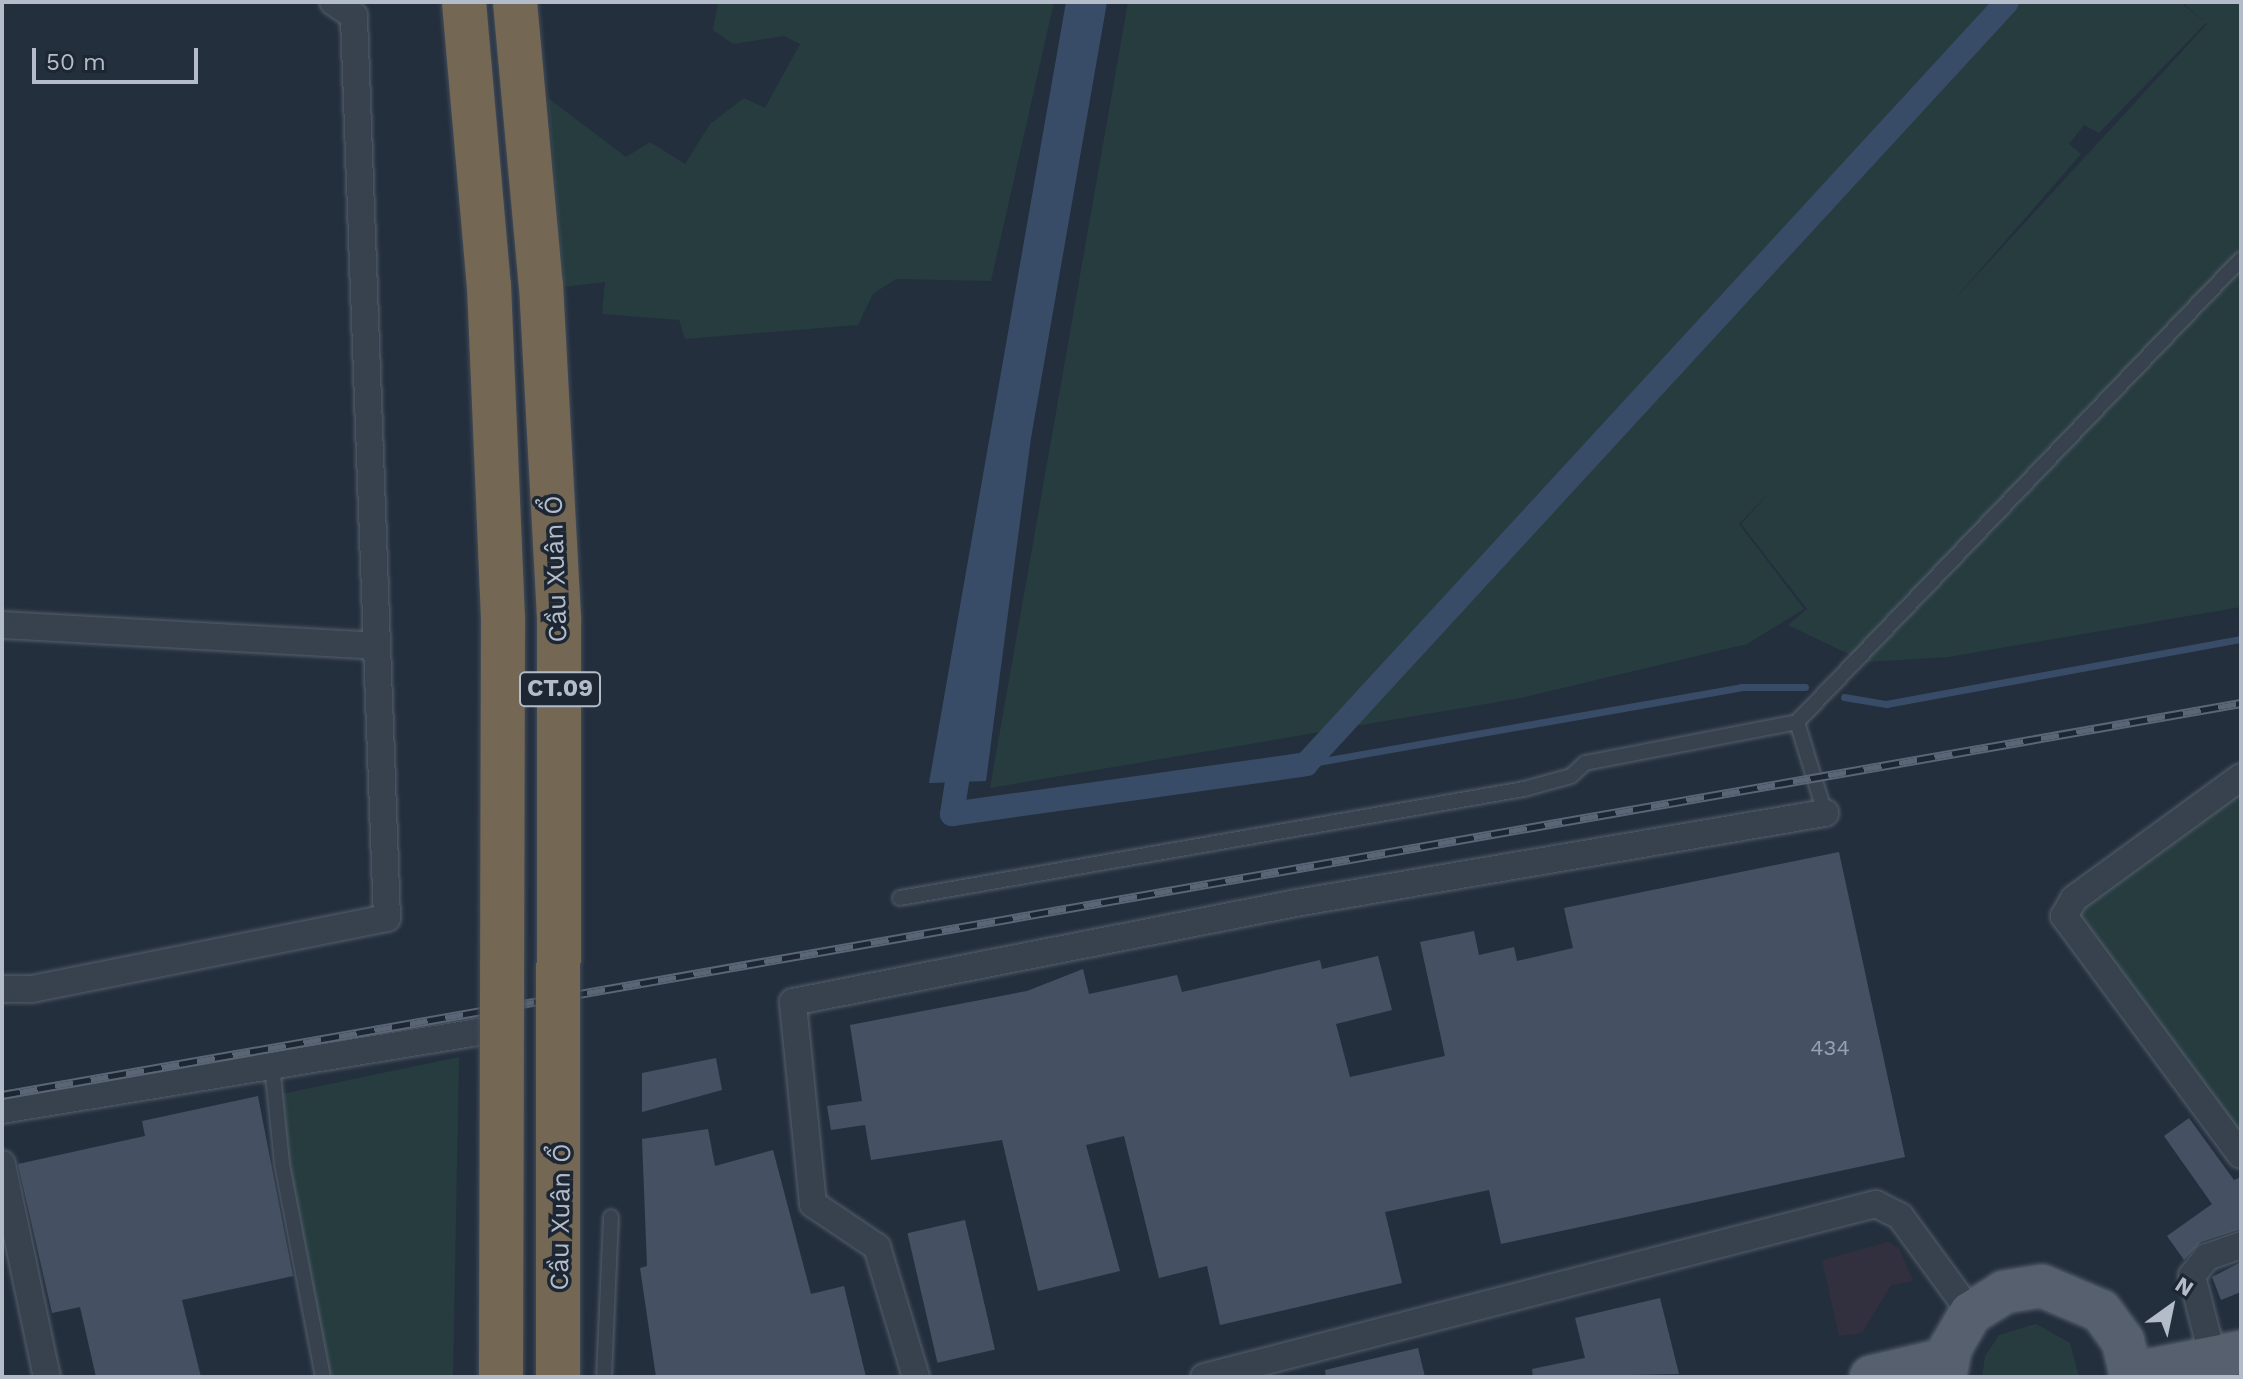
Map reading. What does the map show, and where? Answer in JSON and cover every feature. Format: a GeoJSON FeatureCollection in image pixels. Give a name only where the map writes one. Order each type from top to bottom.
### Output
{"type":"FeatureCollection","features":[{"type":"Feature","properties":{"kind":"highway","name":"Cầu Xuân Ổ"},"geometry":{"type":"LineString","coordinates":[[464,2],[489,285],[503,618],[508,963],[501,1377]]}},
{"type":"Feature","properties":{"kind":"highway","name":"Cầu Xuân Ổ"},"geometry":{"type":"LineString","coordinates":[[515,2],[541,285],[559,620],[558,1377]]}},
{"type":"Feature","properties":{"kind":"main road"},"geometry":{"type":"LineString","coordinates":[[1871,1377],[1946,1368],[1971,1313],[2016,1288],[2068,1291],[2110,1320],[2130,1376],[2227,1355]]}},
{"type":"Feature","properties":{"kind":"street"},"geometry":{"type":"LineString","coordinates":[[2,989],[32,989],[387,918],[354,16],[333,2]]}},
{"type":"Feature","properties":{"kind":"street"},"geometry":{"type":"LineString","coordinates":[[2,625],[375,646]]}},
{"type":"Feature","properties":{"kind":"street"},"geometry":{"type":"LineString","coordinates":[[2241,776],[2074,899],[2064,916],[2241,1155]]}},
{"type":"Feature","properties":{"kind":"street"},"geometry":{"type":"LineString","coordinates":[[916,1377],[877,1247],[813,1204],[793,1002],[1296,903],[1825,813]]}},
{"type":"Feature","properties":{"kind":"street"},"geometry":{"type":"LineString","coordinates":[[2,1110],[485,1031]]}},
{"type":"Feature","properties":{"kind":"street"},"geometry":{"type":"LineString","coordinates":[[2,1164],[47,1377]]}},
{"type":"Feature","properties":{"kind":"street"},"geometry":{"type":"LineString","coordinates":[[1204,1377],[1876,1204],[1900,1216],[1971,1313]]}},
{"type":"Feature","properties":{"kind":"street"},"geometry":{"type":"LineString","coordinates":[[2227,1355],[2192,1276],[2207,1257],[2241,1245]]}},
{"type":"Feature","properties":{"kind":"lane"},"geometry":{"type":"LineString","coordinates":[[900,898],[1524,789],[1571,776],[1585,763],[1797,722],[2241,259]]}},
{"type":"Feature","properties":{"kind":"lane"},"geometry":{"type":"LineString","coordinates":[[1797,722],[1825,813]]}},
{"type":"Feature","properties":{"kind":"lane"},"geometry":{"type":"LineString","coordinates":[[272,1065],[282,1164],[323,1377]]}},
{"type":"Feature","properties":{"kind":"lane"},"geometry":{"type":"LineString","coordinates":[[604,1377],[611,1217]]}},
{"type":"Feature","properties":{"kind":"shaded area"},"geometry":{"type":"Polygon","coordinates":[[[1888,1242],[1899,1248],[1913,1281],[1891,1285],[1862,1333],[1839,1336],[1822,1260],[1888,1242]]]}},
{"type":"Feature","properties":{"kind":"green space"},"geometry":{"type":"Polygon","coordinates":[[[718,2],[1054,2],[991,281],[896,279],[873,294],[858,325],[685,339],[679,320],[602,314],[605,282],[562,287],[548,98],[626,157],[650,142],[685,164],[710,124],[744,98],[765,108],[800,44],[784,36],[733,44],[713,30],[718,2]]]}},
{"type":"Feature","properties":{"kind":"green space"},"geometry":{"type":"Polygon","coordinates":[[[1128,2],[2180,2],[2204,22],[2182,2],[2241,2],[2241,607],[1948,657],[1865,662],[1788,625],[1807,609],[1741,524],[1774,488],[1739,524],[1804,609],[1747,644],[1521,698],[990,788],[1128,2]],[[2207,24],[2099,133],[2084,125],[2069,144],[2081,154],[1953,301],[2207,24]]]}},
{"type":"Feature","properties":{"kind":"green space"},"geometry":{"type":"Polygon","coordinates":[[[2241,791],[2241,1143],[2073,923],[2078,904],[2241,791]]]}},
{"type":"Feature","properties":{"kind":"green space"},"geometry":{"type":"Polygon","coordinates":[[[459,1057],[453,1377],[319,1377],[272,1096],[459,1057]]]}},
{"type":"Feature","properties":{"kind":"green space"},"geometry":{"type":"Polygon","coordinates":[[[2036,1324],[2070,1343],[2079,1377],[1982,1377],[1985,1356],[1999,1335],[2036,1324]]]}},
{"type":"Feature","properties":{"kind":"water"},"geometry":{"type":"Polygon","coordinates":[[[1066,2],[1107,2],[1031,438],[986,781],[929,783],[1066,2]]]}},
{"type":"Feature","properties":{"kind":"building"},"geometry":{"type":"Polygon","coordinates":[[[1839,852],[1905,1157],[1501,1244],[1489,1190],[1385,1212],[1402,1283],[1220,1325],[1207,1266],[1159,1278],[1124,1136],[1086,1145],[1120,1271],[1038,1291],[1002,1140],[871,1160],[865,1125],[831,1130],[827,1106],[862,1101],[850,1025],[1027,991],[1083,969],[1089,994],[1177,975],[1182,992],[1320,960],[1322,969],[1378,956],[1392,1010],[1336,1024],[1350,1077],[1445,1056],[1420,942],[1474,931],[1479,955],[1514,947],[1517,961],[1573,948],[1564,908],[1839,852]]]}},
{"type":"Feature","properties":{"kind":"building"},"geometry":{"type":"Polygon","coordinates":[[[716,1058],[722,1090],[642,1112],[642,1073],[716,1058]]]}},
{"type":"Feature","properties":{"kind":"building"},"geometry":{"type":"Polygon","coordinates":[[[258,1096],[293,1276],[182,1300],[201,1377],[96,1377],[80,1307],[52,1313],[18,1164],[145,1136],[142,1121],[258,1096]]]}},
{"type":"Feature","properties":{"kind":"building"},"geometry":{"type":"Polygon","coordinates":[[[2189,1118],[2234,1180],[2241,1177],[2241,1229],[2201,1242],[2184,1260],[2167,1236],[2212,1204],[2164,1136],[2189,1118]]]}},
{"type":"Feature","properties":{"kind":"building"},"geometry":{"type":"Polygon","coordinates":[[[708,1129],[715,1166],[773,1150],[811,1294],[844,1286],[866,1377],[656,1377],[640,1268],[647,1266],[642,1139],[708,1129]]]}},
{"type":"Feature","properties":{"kind":"building"},"geometry":{"type":"Polygon","coordinates":[[[965,1220],[995,1350],[937,1363],[908,1233],[965,1220]]]}},
{"type":"Feature","properties":{"kind":"building"},"geometry":{"type":"Polygon","coordinates":[[[2241,1262],[2241,1292],[2221,1300],[2212,1277],[2241,1262]]]}},
{"type":"Feature","properties":{"kind":"building"},"geometry":{"type":"Polygon","coordinates":[[[1660,1298],[1679,1374],[1533,1377],[1532,1369],[1585,1358],[1575,1318],[1660,1298]]]}},
{"type":"Feature","properties":{"kind":"building"},"geometry":{"type":"Polygon","coordinates":[[[1418,1348],[1425,1377],[1326,1377],[1325,1370],[1418,1348]]]}},
{"type":"Feature","properties":{"kind":"waterway"},"geometry":{"type":"LineString","coordinates":[[962,750],[952,814],[1306,764],[2007,2]]}},
{"type":"Feature","properties":{"kind":"waterway"},"geometry":{"type":"LineString","coordinates":[[1844,697],[1886,704],[2241,639]]}},
{"type":"Feature","properties":{"kind":"waterway"},"geometry":{"type":"LineString","coordinates":[[1306,764],[1741,687],[1805,687]]}},
{"type":"Feature","properties":{"kind":"railway"},"geometry":{"type":"LineString","coordinates":[[2,1095],[2241,703]]}}]}
